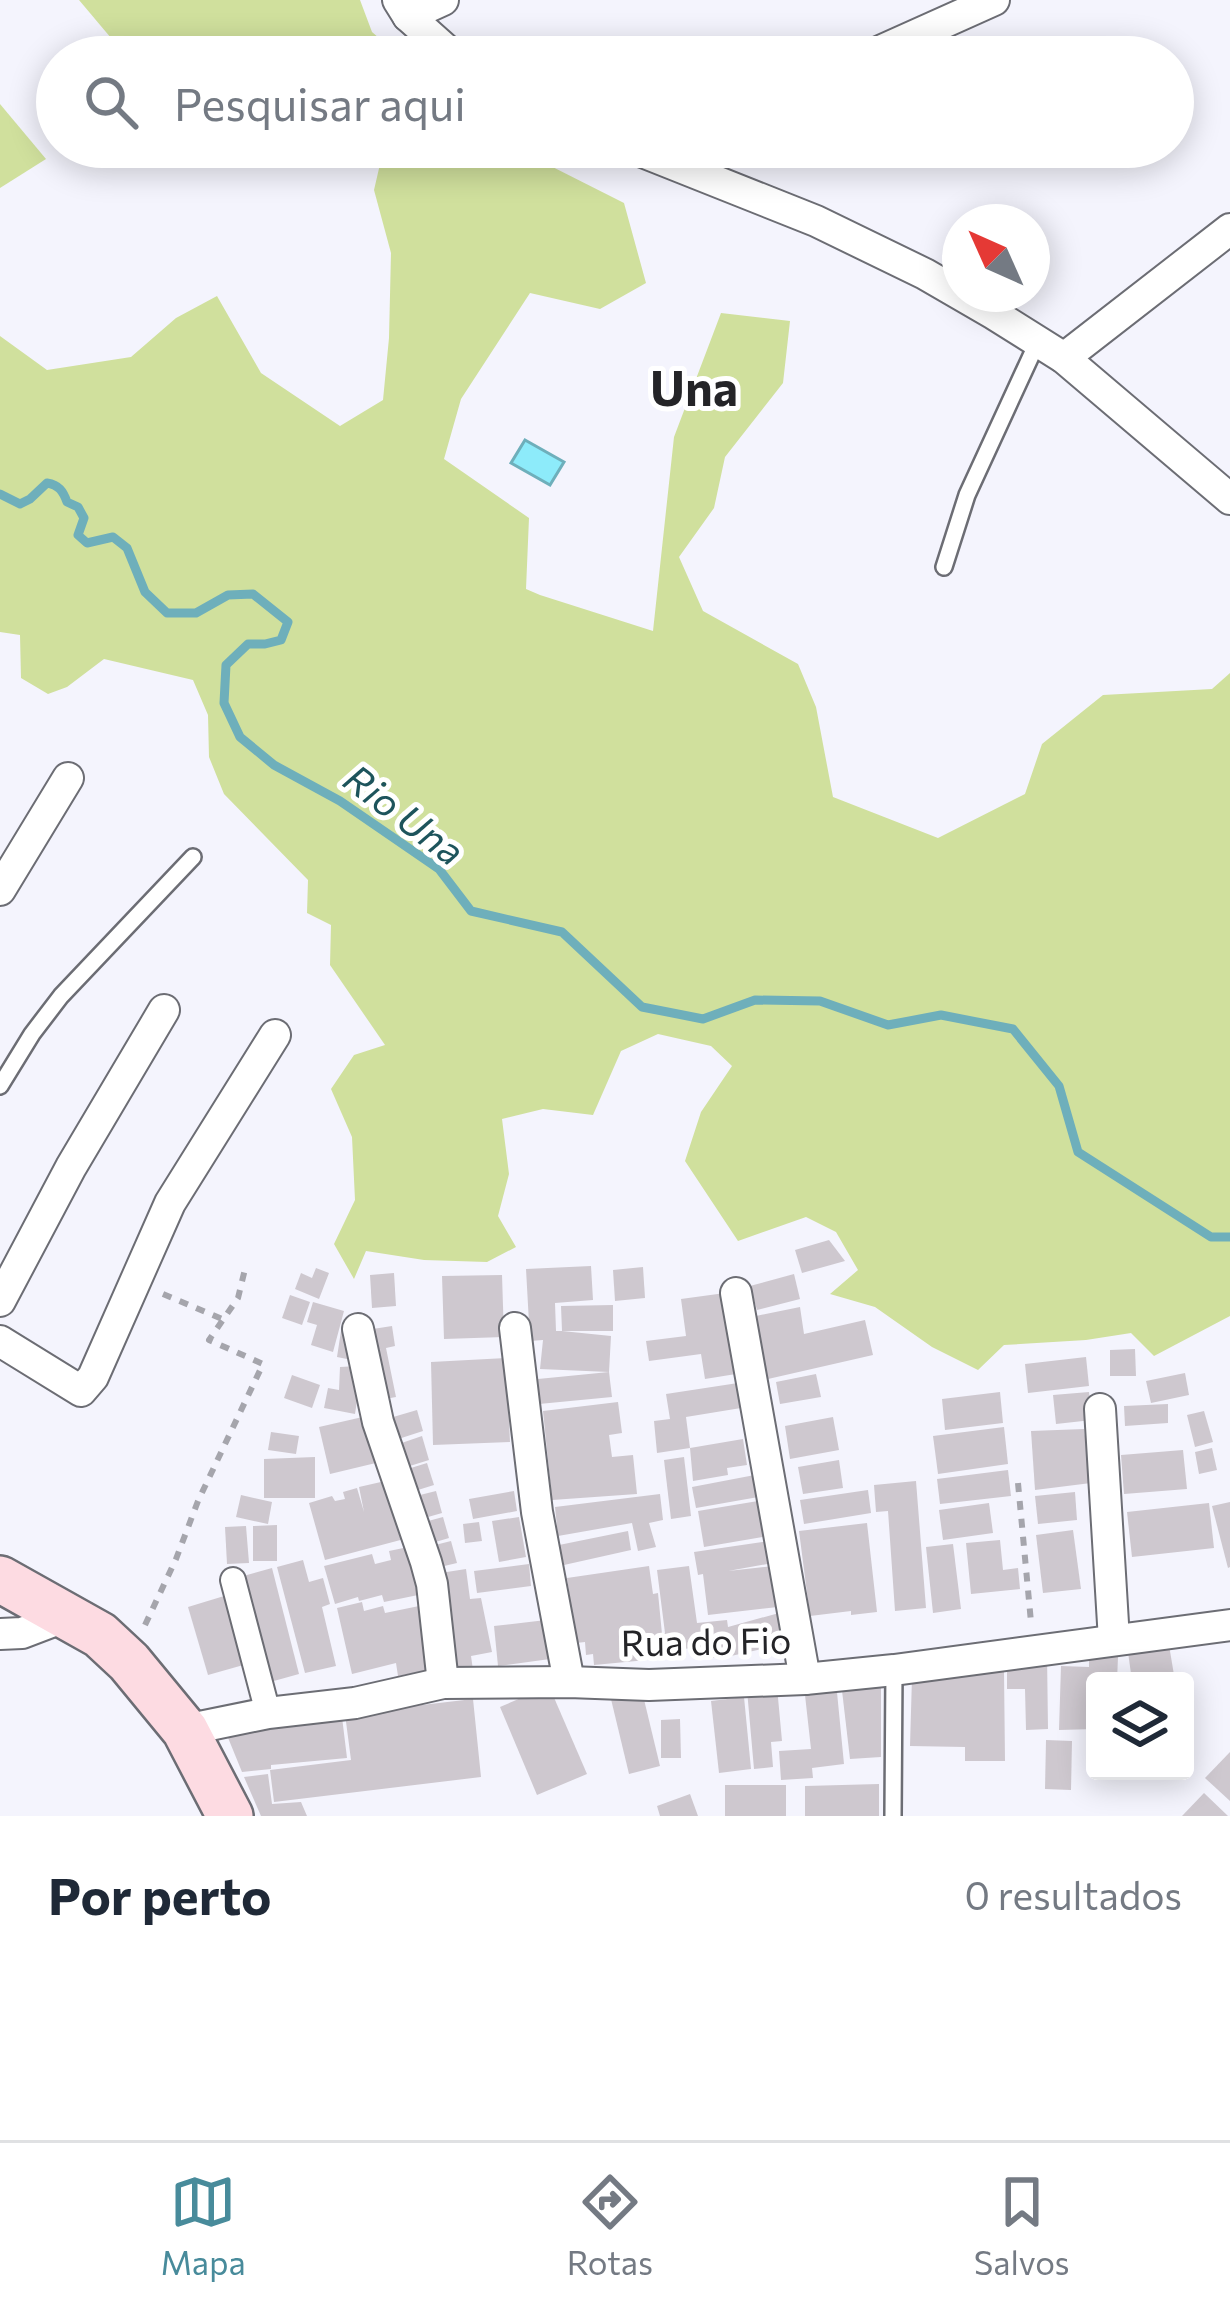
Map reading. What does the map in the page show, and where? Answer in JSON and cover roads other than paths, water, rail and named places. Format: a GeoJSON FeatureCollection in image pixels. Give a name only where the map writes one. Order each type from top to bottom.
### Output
{"type":"FeatureCollection","features":[{"type":"Feature","properties":{"kind":"main road"},"geometry":{"type":"LineString","coordinates":[[0,1579],[98,1638],[184,1730],[230,1816]]}},
{"type":"Feature","properties":{"kind":"street"},"geometry":{"type":"LineString","coordinates":[[403,8],[443,0]]}},
{"type":"Feature","properties":{"kind":"street"},"geometry":{"type":"LineString","coordinates":[[914,36],[994,0]]}},
{"type":"Feature","properties":{"kind":"street"},"geometry":{"type":"LineString","coordinates":[[403,8],[432,36]]}},
{"type":"Feature","properties":{"kind":"street"},"geometry":{"type":"LineString","coordinates":[[691,168],[925,274],[1051,350],[1230,500]]}},
{"type":"Feature","properties":{"kind":"street"},"geometry":{"type":"LineString","coordinates":[[1051,350],[1230,229]]}},
{"type":"Feature","properties":{"kind":"street"},"geometry":{"type":"LineString","coordinates":[[0,890],[68,778]]}},
{"type":"Feature","properties":{"kind":"street"},"geometry":{"type":"LineString","coordinates":[[0,1301],[70,1167],[164,1010]]}},
{"type":"Feature","properties":{"kind":"street"},"geometry":{"type":"LineString","coordinates":[[0,1341],[81,1390],[93,1377],[170,1203],[275,1035]]}},
{"type":"Feature","properties":{"kind":"street"},"geometry":{"type":"LineString","coordinates":[[736,1293],[805,1678]]}},
{"type":"Feature","properties":{"kind":"street"},"geometry":{"type":"LineString","coordinates":[[514,1328],[537,1512],[569,1682]]}},
{"type":"Feature","properties":{"kind":"street"},"geometry":{"type":"LineString","coordinates":[[358,1329],[378,1422],[432,1584],[443,1683]]}},
{"type":"Feature","properties":{"kind":"street"},"geometry":{"type":"LineString","coordinates":[[1100,1409],[1114,1640]]}},
{"type":"Feature","properties":{"kind":"street"},"geometry":{"type":"LineString","coordinates":[[233,1580],[268,1713]]}},
{"type":"Feature","properties":{"kind":"street","name":"Rua do Fio"},"geometry":{"type":"LineString","coordinates":[[184,1730],[268,1713],[355,1703],[443,1683],[649,1685],[805,1678],[1230,1625]]}},
{"type":"Feature","properties":{"kind":"street"},"geometry":{"type":"LineString","coordinates":[[0,1634],[98,1638]]}},
{"type":"Feature","properties":{"kind":"lane"},"geometry":{"type":"LineString","coordinates":[[944,567],[967,495],[1051,350]]}},
{"type":"Feature","properties":{"kind":"lane"},"geometry":{"type":"LineString","coordinates":[[0,1086],[61,996],[193,857]]}},
{"type":"Feature","properties":{"kind":"lane"},"geometry":{"type":"LineString","coordinates":[[893,1816],[894,1670]]}},
{"type":"Feature","properties":{"kind":"water"},"geometry":{"type":"Polygon","coordinates":[[[525,440],[564,462],[550,485],[511,463],[525,440]]]}},
{"type":"Feature","properties":{"kind":"waterway","name":"Rio Una"},"geometry":{"type":"LineString","coordinates":[[0,494],[20,504],[47,483],[58,487],[84,518],[78,535],[87,543],[113,537],[127,548],[145,592],[167,613],[196,613],[228,595],[253,594],[288,622],[281,640],[248,644],[226,665],[224,703],[240,737],[274,765],[340,801],[439,869],[471,911],[562,932],[642,1007],[703,1019],[755,1000],[820,1001],[888,1025],[941,1015],[1013,1029],[1059,1086],[1078,1152],[1211,1237],[1230,1237]]}},
{"type":"Feature","properties":{"kind":"district","name":"Una"},"geometry":{"type":"Point","coordinates":[694,389]}}]}
